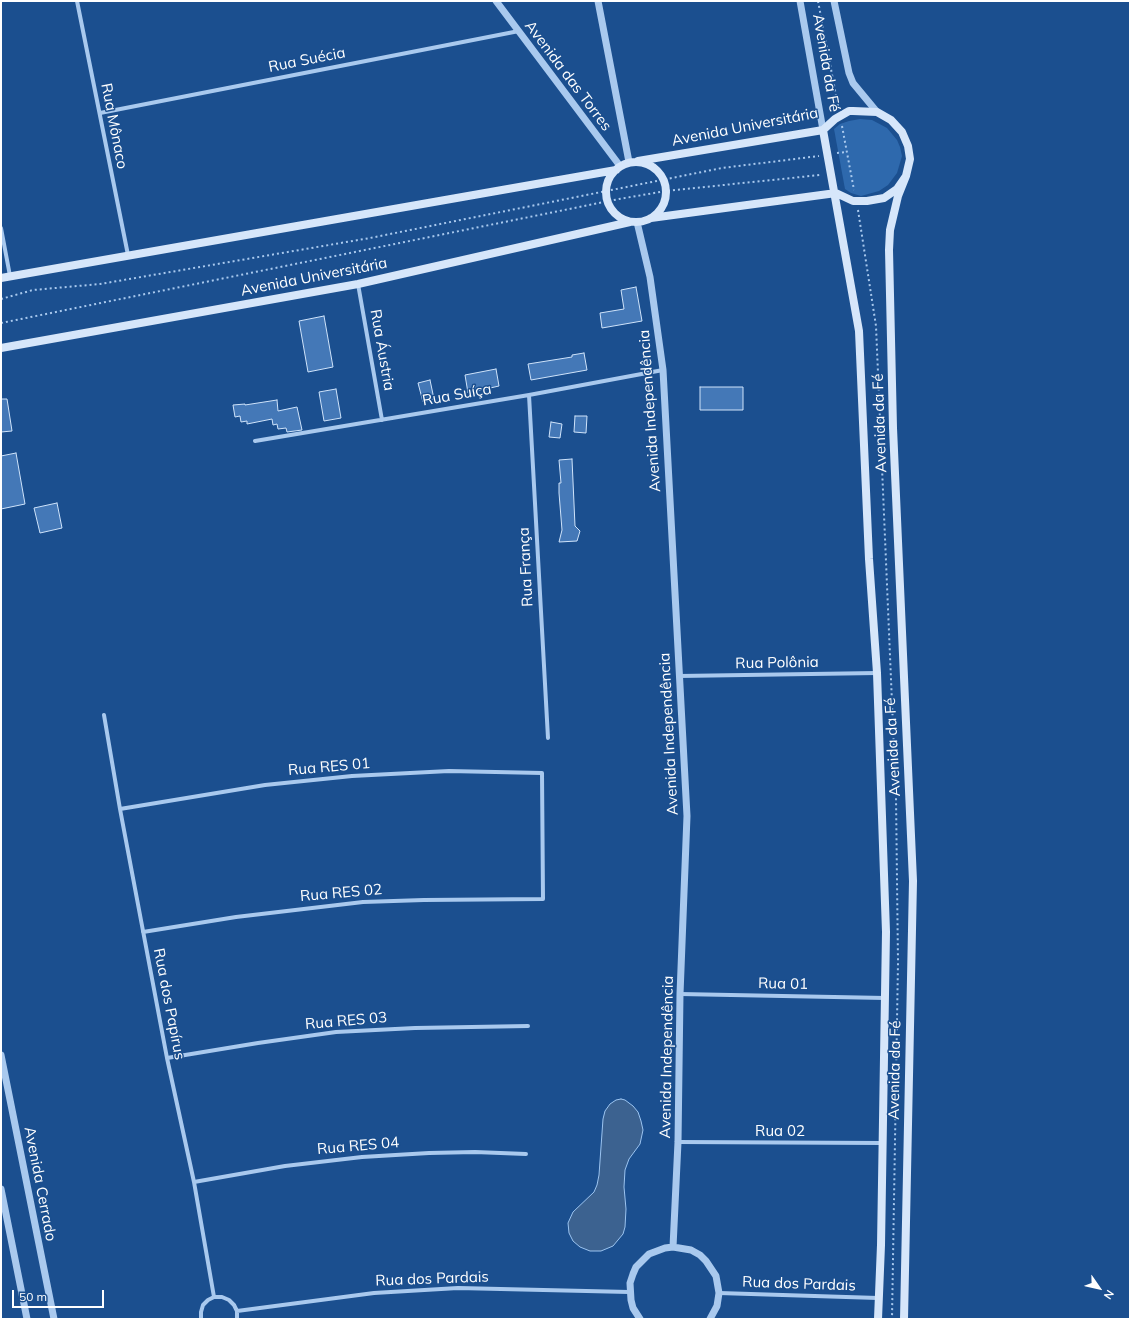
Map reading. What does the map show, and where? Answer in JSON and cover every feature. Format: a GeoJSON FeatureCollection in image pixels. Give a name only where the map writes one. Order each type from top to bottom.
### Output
{"type":"FeatureCollection","features":[{"type":"Feature","properties":{"kind":"main road","name":"Avenida Universitária"},"geometry":{"type":"LineString","coordinates":[[618,168],[633,162],[823,130],[835,118],[849,111],[877,112]]}},
{"type":"Feature","properties":{"kind":"main road"},"geometry":{"type":"LineString","coordinates":[[651,218],[836,193],[853,201],[867,201],[884,198],[897,189],[906,176],[910,159],[908,146],[902,132],[891,120],[877,112]]}},
{"type":"Feature","properties":{"kind":"main road"},"geometry":{"type":"LineString","coordinates":[[823,130],[836,193]]}},
{"type":"Feature","properties":{"kind":"main road"},"geometry":{"type":"LineString","coordinates":[[633,162],[653,167],[663,179],[666,191],[665,200],[662,207],[651,218]]}},
{"type":"Feature","properties":{"kind":"main road"},"geometry":{"type":"LineString","coordinates":[[618,168],[607,183],[607,202],[613,212],[621,218],[634,222]]}},
{"type":"Feature","properties":{"kind":"main road"},"geometry":{"type":"LineString","coordinates":[[1,278],[618,168]]}},
{"type":"Feature","properties":{"kind":"main road","name":"Avenida da Fé"},"geometry":{"type":"LineString","coordinates":[[904,1319],[913,881],[893,428],[889,250],[890,230],[898,196],[906,176]]}},
{"type":"Feature","properties":{"kind":"main road","name":"Avenida da Fé"},"geometry":{"type":"LineString","coordinates":[[836,193],[860,331],[869,559],[876,673],[886,932],[878,1319]]}},
{"type":"Feature","properties":{"kind":"main road","name":"Avenida Universitária"},"geometry":{"type":"LineString","coordinates":[[1,348],[358,284],[651,218]]}},
{"type":"Feature","properties":{"kind":"street","name":"Rua Mônaco"},"geometry":{"type":"LineString","coordinates":[[77,1],[128,255]]}},
{"type":"Feature","properties":{"kind":"street","name":"Avenida das Torres"},"geometry":{"type":"LineString","coordinates":[[496,1],[618,168]]}},
{"type":"Feature","properties":{"kind":"street"},"geometry":{"type":"LineString","coordinates":[[598,1],[633,162]]}},
{"type":"Feature","properties":{"kind":"street","name":"Avenida da Fé"},"geometry":{"type":"LineString","coordinates":[[800,1],[823,130]]}},
{"type":"Feature","properties":{"kind":"street","name":"Avenida da Fé"},"geometry":{"type":"LineString","coordinates":[[834,1],[849,73],[853,83],[877,112]]}},
{"type":"Feature","properties":{"kind":"street","name":"Rua Suécia"},"geometry":{"type":"LineString","coordinates":[[100,113],[519,31]]}},
{"type":"Feature","properties":{"kind":"street","name":"Avenida Independência"},"geometry":{"type":"LineString","coordinates":[[634,222],[650,277],[663,370],[686,816],[680,994],[678,1142],[673,1247]]}},
{"type":"Feature","properties":{"kind":"street"},"geometry":{"type":"LineString","coordinates":[[1,228],[10,276]]}},
{"type":"Feature","properties":{"kind":"street","name":"Rua Áustria"},"geometry":{"type":"LineString","coordinates":[[358,284],[382,420]]}},
{"type":"Feature","properties":{"kind":"street","name":"Rua Suíça"},"geometry":{"type":"LineString","coordinates":[[256,441],[529,395],[663,370]]}},
{"type":"Feature","properties":{"kind":"street","name":"Rua França"},"geometry":{"type":"LineString","coordinates":[[529,395],[548,738]]}},
{"type":"Feature","properties":{"kind":"street","name":"Rua Polônia"},"geometry":{"type":"LineString","coordinates":[[678,676],[876,673]]}},
{"type":"Feature","properties":{"kind":"street","name":"Rua dos Papírus"},"geometry":{"type":"LineString","coordinates":[[104,715],[143,932],[167,1058],[194,1182],[214,1297]]}},
{"type":"Feature","properties":{"kind":"street","name":"Rua RES 01"},"geometry":{"type":"LineString","coordinates":[[120,809],[265,785],[352,776],[449,771],[542,773],[543,899]]}},
{"type":"Feature","properties":{"kind":"street","name":"Rua RES 02"},"geometry":{"type":"LineString","coordinates":[[143,932],[236,917],[363,902],[543,899]]}},
{"type":"Feature","properties":{"kind":"street","name":"Rua 01"},"geometry":{"type":"LineString","coordinates":[[680,994],[885,998]]}},
{"type":"Feature","properties":{"kind":"street","name":"Rua RES 03"},"geometry":{"type":"LineString","coordinates":[[167,1058],[336,1032],[415,1028],[528,1026]]}},
{"type":"Feature","properties":{"kind":"street","name":"Avenida Cerrado"},"geometry":{"type":"LineString","coordinates":[[1,1055],[54,1319]]}},
{"type":"Feature","properties":{"kind":"street","name":"Rua 02"},"geometry":{"type":"LineString","coordinates":[[678,1142],[882,1143]]}},
{"type":"Feature","properties":{"kind":"street","name":"Rua RES 04"},"geometry":{"type":"LineString","coordinates":[[194,1182],[285,1166],[362,1157],[468,1152],[526,1154]]}},
{"type":"Feature","properties":{"kind":"street"},"geometry":{"type":"LineString","coordinates":[[1,1189],[27,1319]]}},
{"type":"Feature","properties":{"kind":"street"},"geometry":{"type":"LineString","coordinates":[[640,1319],[633,1308],[630,1292],[630,1283],[636,1267],[649,1254],[656,1250],[673,1247],[691,1250],[706,1261],[716,1276],[719,1293],[717,1306],[710,1319]]}},
{"type":"Feature","properties":{"kind":"street","name":"Rua dos Pardais"},"geometry":{"type":"LineString","coordinates":[[237,1311],[374,1293],[458,1288],[630,1292]]}},
{"type":"Feature","properties":{"kind":"street","name":"Rua dos Pardais"},"geometry":{"type":"LineString","coordinates":[[719,1293],[878,1298]]}},
{"type":"Feature","properties":{"kind":"street"},"geometry":{"type":"LineString","coordinates":[[200,1319],[203,1306],[208,1300],[214,1297],[222,1297],[229,1300],[237,1311],[237,1319]]}},
{"type":"Feature","properties":{"kind":"path"},"geometry":{"type":"LineString","coordinates":[[1,299],[33,290],[100,284],[370,238],[722,168],[847,152]]}},
{"type":"Feature","properties":{"kind":"path"},"geometry":{"type":"LineString","coordinates":[[1,323],[666,191],[832,174]]}},
{"type":"Feature","properties":{"kind":"shaded area"},"geometry":{"type":"Polygon","coordinates":[[[860,119],[872,120],[887,128],[897,140],[902,156],[897,173],[888,185],[879,191],[861,196],[851,193],[845,189],[834,129],[840,124],[860,119]]]}},
{"type":"Feature","properties":{"kind":"shaded area"},"geometry":{"type":"Polygon","coordinates":[[[621,1099],[633,1106],[638,1112],[643,1130],[640,1144],[629,1159],[625,1170],[625,1227],[623,1234],[613,1246],[601,1251],[590,1251],[580,1247],[573,1241],[569,1233],[568,1223],[573,1212],[594,1192],[597,1185],[605,1111],[610,1104],[621,1099]]]}},
{"type":"Feature","properties":{"kind":"building"},"geometry":{"type":"Polygon","coordinates":[[[636,287],[642,321],[602,328],[600,313],[624,309],[621,290],[636,287]]]}},
{"type":"Feature","properties":{"kind":"building"},"geometry":{"type":"Polygon","coordinates":[[[324,316],[333,367],[308,372],[299,321],[324,316]]]}},
{"type":"Feature","properties":{"kind":"building"},"geometry":{"type":"Polygon","coordinates":[[[584,353],[587,370],[531,380],[528,364],[572,357],[572,355],[584,353]]]}},
{"type":"Feature","properties":{"kind":"building"},"geometry":{"type":"Polygon","coordinates":[[[496,369],[499,386],[468,393],[465,375],[496,369]]]}},
{"type":"Feature","properties":{"kind":"building"},"geometry":{"type":"Polygon","coordinates":[[[430,380],[434,399],[423,402],[418,383],[430,380]]]}},
{"type":"Feature","properties":{"kind":"building"},"geometry":{"type":"Polygon","coordinates":[[[700,387],[743,387],[743,410],[700,410],[700,387]]]}},
{"type":"Feature","properties":{"kind":"building"},"geometry":{"type":"Polygon","coordinates":[[[336,389],[341,418],[324,421],[319,392],[336,389]]]}},
{"type":"Feature","properties":{"kind":"building"},"geometry":{"type":"Polygon","coordinates":[[[1,399],[7,399],[12,431],[1,432],[1,399]]]}},
{"type":"Feature","properties":{"kind":"building"},"geometry":{"type":"Polygon","coordinates":[[[277,400],[278,411],[297,407],[302,430],[287,432],[286,428],[278,429],[277,424],[273,425],[272,419],[247,424],[247,421],[241,422],[240,416],[235,417],[233,405],[245,405],[277,400]]]}},
{"type":"Feature","properties":{"kind":"building"},"geometry":{"type":"Polygon","coordinates":[[[575,416],[587,416],[586,433],[574,432],[575,416]]]}},
{"type":"Feature","properties":{"kind":"building"},"geometry":{"type":"Polygon","coordinates":[[[551,422],[562,424],[560,438],[549,437],[551,422]]]}},
{"type":"Feature","properties":{"kind":"building"},"geometry":{"type":"Polygon","coordinates":[[[16,453],[25,504],[1,509],[1,456],[16,453]]]}},
{"type":"Feature","properties":{"kind":"building"},"geometry":{"type":"Polygon","coordinates":[[[572,459],[575,526],[580,531],[577,541],[559,542],[562,530],[559,493],[559,483],[561,483],[559,460],[572,459]]]}},
{"type":"Feature","properties":{"kind":"building"},"geometry":{"type":"Polygon","coordinates":[[[57,503],[62,528],[40,533],[34,508],[57,503]]]}}]}
